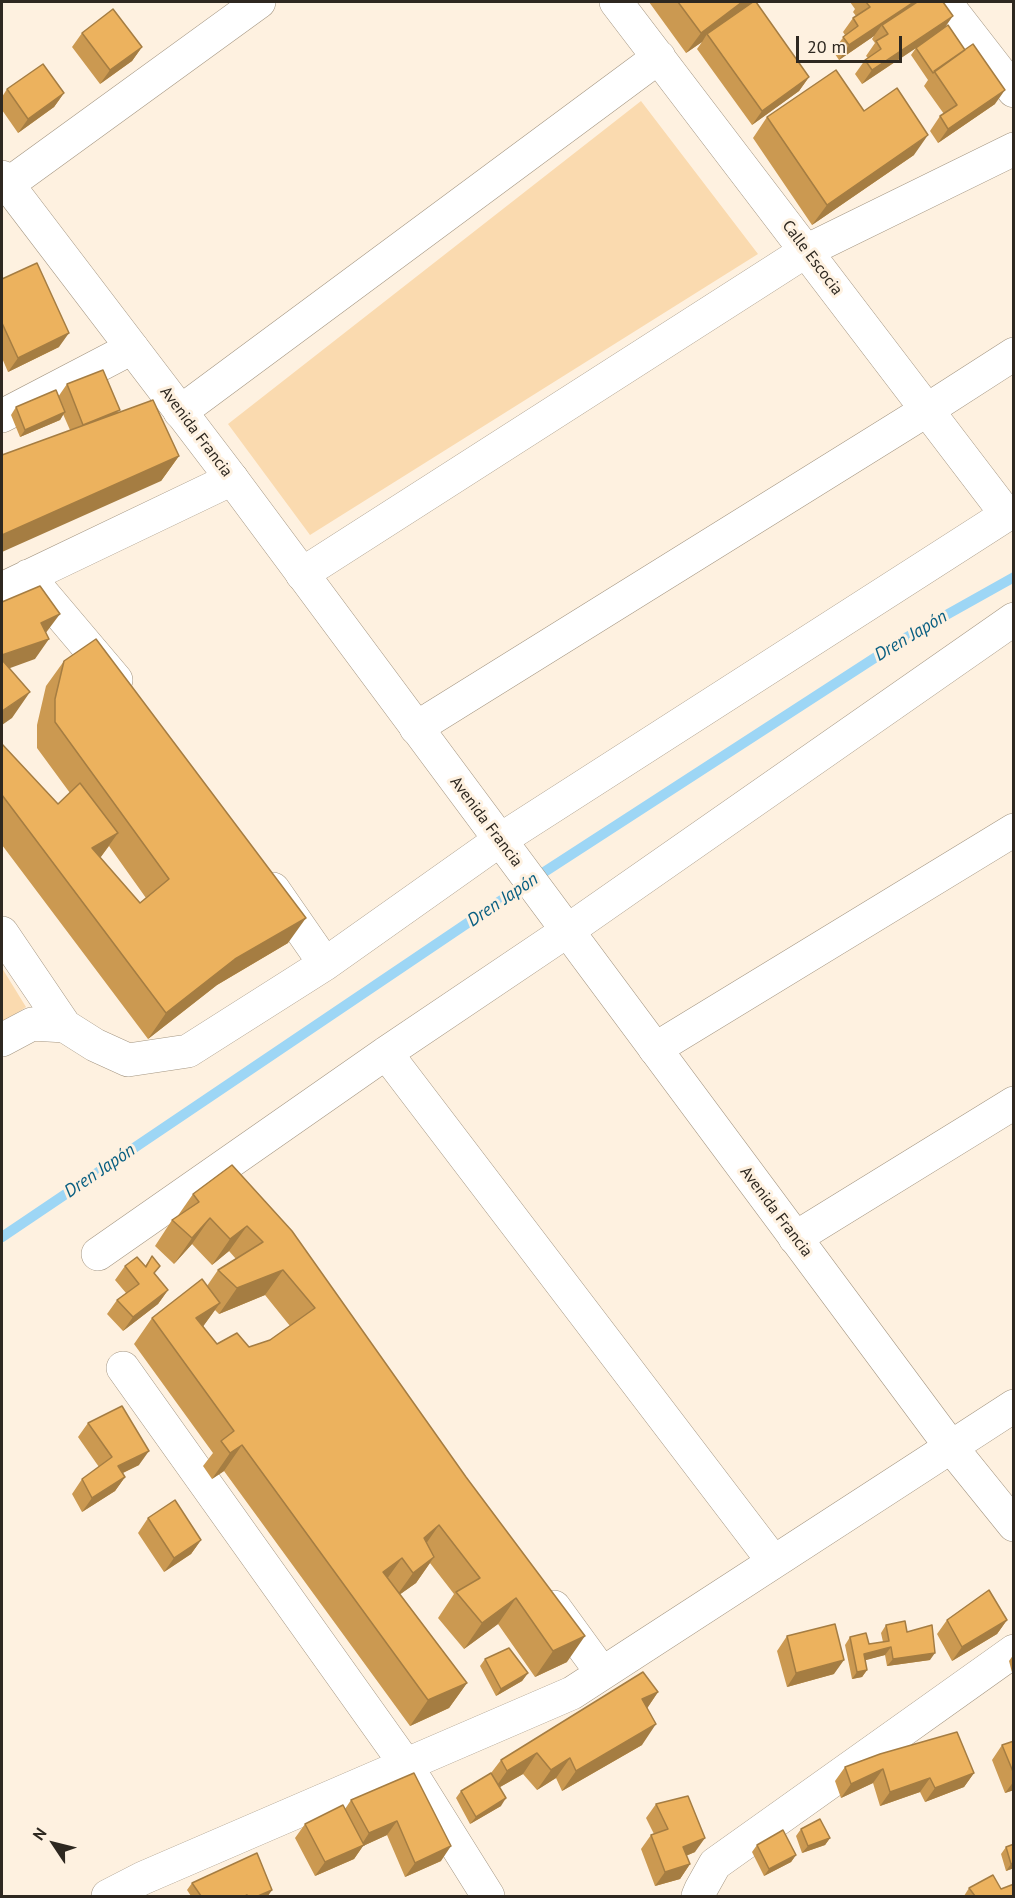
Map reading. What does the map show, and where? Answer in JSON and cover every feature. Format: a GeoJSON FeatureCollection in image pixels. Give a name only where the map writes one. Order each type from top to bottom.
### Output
{"type":"FeatureCollection","features":[{"type":"Feature","properties":{"kind":"street"},"geometry":{"type":"LineString","coordinates":[[4,181],[259,2]]}},
{"type":"Feature","properties":{"kind":"street","name":"Calle Escocia"},"geometry":{"type":"LineString","coordinates":[[616,2],[927,410],[1010,513]]}},
{"type":"Feature","properties":{"kind":"street"},"geometry":{"type":"LineString","coordinates":[[945,2],[1014,91]]}},
{"type":"Feature","properties":{"kind":"street"},"geometry":{"type":"LineString","coordinates":[[180,412],[659,57]]}},
{"type":"Feature","properties":{"kind":"street"},"geometry":{"type":"LineString","coordinates":[[302,574],[806,251],[1014,149]]}},
{"type":"Feature","properties":{"kind":"street","name":"Avenida Francia"},"geometry":{"type":"LineString","coordinates":[[4,181],[232,479],[951,1447],[1014,1525]]}},
{"type":"Feature","properties":{"kind":"street"},"geometry":{"type":"LineString","coordinates":[[2,416],[132,348]]}},
{"type":"Feature","properties":{"kind":"street"},"geometry":{"type":"LineString","coordinates":[[416,728],[1014,354]]}},
{"type":"Feature","properties":{"kind":"street"},"geometry":{"type":"LineString","coordinates":[[136,704],[15,583],[232,479]]}},
{"type":"Feature","properties":{"kind":"street"},"geometry":{"type":"LineString","coordinates":[[2,933],[65,1026],[95,1045],[128,1060],[188,1051],[505,847],[1010,513]]}},
{"type":"Feature","properties":{"kind":"street"},"geometry":{"type":"LineString","coordinates":[[98,1254],[236,1172],[559,920],[1014,619]]}},
{"type":"Feature","properties":{"kind":"street"},"geometry":{"type":"LineString","coordinates":[[655,1049],[1014,831]]}},
{"type":"Feature","properties":{"kind":"street"},"geometry":{"type":"LineString","coordinates":[[254,862],[325,964]]}},
{"type":"Feature","properties":{"kind":"street"},"geometry":{"type":"LineString","coordinates":[[2,1041],[32,1024],[65,1026]]}},
{"type":"Feature","properties":{"kind":"street"},"geometry":{"type":"LineString","coordinates":[[386,1053],[773,1562]]}},
{"type":"Feature","properties":{"kind":"street"},"geometry":{"type":"LineString","coordinates":[[795,1238],[1014,1103]]}},
{"type":"Feature","properties":{"kind":"street"},"geometry":{"type":"LineString","coordinates":[[123,1368],[406,1765],[488,1896]]}},
{"type":"Feature","properties":{"kind":"street"},"geometry":{"type":"LineString","coordinates":[[108,1896],[143,1878],[572,1693],[1014,1406]]}},
{"type":"Feature","properties":{"kind":"street"},"geometry":{"type":"LineString","coordinates":[[539,1586],[602,1673]]}},
{"type":"Feature","properties":{"kind":"street"},"geometry":{"type":"LineString","coordinates":[[698,1896],[700,1888],[715,1864],[1014,1651]]}},
{"type":"Feature","properties":{"kind":"shaded area"},"geometry":{"type":"Polygon","coordinates":[[[641,101],[758,254],[310,535],[228,424],[641,101]]]}},
{"type":"Feature","properties":{"kind":"shaded area"},"geometry":{"type":"Polygon","coordinates":[[[2,968],[26,1007],[2,1023],[2,968]]]}},
{"type":"Feature","properties":{"kind":"building"},"geometry":{"type":"Polygon","coordinates":[[[678,2],[742,2],[701,33],[678,2]]]}},
{"type":"Feature","properties":{"kind":"building"},"geometry":{"type":"Polygon","coordinates":[[[756,2],[809,77],[762,111],[707,34],[756,2]]]}},
{"type":"Feature","properties":{"kind":"building"},"geometry":{"type":"Polygon","coordinates":[[[866,2],[914,2],[849,45],[843,37],[858,26],[853,18],[870,7],[866,2]]]}},
{"type":"Feature","properties":{"kind":"building"},"geometry":{"type":"Polygon","coordinates":[[[917,2],[943,2],[953,16],[872,70],[865,60],[881,49],[876,41],[888,34],[882,25],[917,2]]]}},
{"type":"Feature","properties":{"kind":"building"},"geometry":{"type":"Polygon","coordinates":[[[113,9],[142,47],[110,70],[82,33],[113,9]]]}},
{"type":"Feature","properties":{"kind":"building"},"geometry":{"type":"Polygon","coordinates":[[[948,25],[965,50],[933,73],[916,48],[948,25]]]}},
{"type":"Feature","properties":{"kind":"building"},"geometry":{"type":"Polygon","coordinates":[[[973,44],[1005,90],[948,129],[940,116],[957,105],[934,71],[973,44]]]}},
{"type":"Feature","properties":{"kind":"building"},"geometry":{"type":"Polygon","coordinates":[[[43,64],[64,93],[28,119],[7,89],[43,64]]]}},
{"type":"Feature","properties":{"kind":"building"},"geometry":{"type":"Polygon","coordinates":[[[836,70],[864,111],[897,88],[928,135],[827,205],[767,117],[836,70]]]}},
{"type":"Feature","properties":{"kind":"building"},"geometry":{"type":"Polygon","coordinates":[[[37,263],[69,333],[18,358],[2,323],[2,279],[37,263]]]}},
{"type":"Feature","properties":{"kind":"building"},"geometry":{"type":"Polygon","coordinates":[[[103,370],[120,410],[83,425],[67,384],[103,370]]]}},
{"type":"Feature","properties":{"kind":"building"},"geometry":{"type":"Polygon","coordinates":[[[56,390],[65,412],[25,430],[16,407],[56,390]]]}},
{"type":"Feature","properties":{"kind":"building"},"geometry":{"type":"Polygon","coordinates":[[[153,400],[179,456],[2,535],[2,455],[153,400]]]}},
{"type":"Feature","properties":{"kind":"building"},"geometry":{"type":"Polygon","coordinates":[[[40,586],[60,614],[41,623],[49,639],[2,655],[2,602],[40,586]]]}},
{"type":"Feature","properties":{"kind":"building"},"geometry":{"type":"Polygon","coordinates":[[[96,639],[306,918],[235,959],[166,1013],[2,795],[2,744],[58,804],[80,783],[118,833],[92,848],[140,903],[169,879],[55,722],[55,699],[64,661],[96,639]]]}},
{"type":"Feature","properties":{"kind":"building"},"geometry":{"type":"Polygon","coordinates":[[[3,661],[30,692],[2,711],[2,663],[3,661]]]}},
{"type":"Feature","properties":{"kind":"building"},"geometry":{"type":"Polygon","coordinates":[[[232,1165],[292,1231],[466,1477],[585,1636],[553,1651],[516,1598],[482,1623],[456,1592],[480,1578],[439,1525],[424,1538],[434,1557],[413,1573],[402,1558],[383,1572],[467,1683],[428,1700],[242,1445],[230,1453],[221,1441],[234,1431],[152,1318],[202,1279],[220,1303],[196,1318],[217,1344],[237,1333],[249,1347],[270,1340],[315,1308],[283,1270],[237,1288],[218,1270],[263,1242],[247,1226],[230,1239],[210,1218],[192,1238],[172,1220],[199,1202],[193,1194],[232,1165]]]}},
{"type":"Feature","properties":{"kind":"building"},"geometry":{"type":"Polygon","coordinates":[[[152,1256],[160,1266],[154,1273],[168,1290],[133,1317],[117,1300],[139,1284],[125,1266],[137,1257],[146,1267],[152,1256]]]}},
{"type":"Feature","properties":{"kind":"building"},"geometry":{"type":"Polygon","coordinates":[[[122,1406],[149,1451],[118,1466],[125,1477],[92,1498],[82,1479],[112,1457],[88,1423],[122,1406]]]}},
{"type":"Feature","properties":{"kind":"building"},"geometry":{"type":"Polygon","coordinates":[[[175,1500],[201,1540],[174,1558],[148,1518],[175,1500]]]}},
{"type":"Feature","properties":{"kind":"building"},"geometry":{"type":"Polygon","coordinates":[[[989,1590],[1007,1620],[962,1647],[947,1620],[989,1590]]]}},
{"type":"Feature","properties":{"kind":"building"},"geometry":{"type":"Polygon","coordinates":[[[905,1621],[907,1632],[932,1625],[935,1653],[893,1659],[891,1647],[864,1654],[867,1670],[857,1672],[850,1637],[866,1633],[869,1644],[889,1641],[886,1625],[905,1621]]]}},
{"type":"Feature","properties":{"kind":"building"},"geometry":{"type":"Polygon","coordinates":[[[835,1624],[844,1660],[796,1673],[787,1636],[835,1624]]]}},
{"type":"Feature","properties":{"kind":"building"},"geometry":{"type":"Polygon","coordinates":[[[509,1648],[528,1673],[501,1689],[485,1659],[509,1648]]]}},
{"type":"Feature","properties":{"kind":"building"},"geometry":{"type":"Polygon","coordinates":[[[643,1672],[658,1692],[642,1699],[656,1724],[576,1771],[570,1758],[551,1770],[537,1753],[507,1771],[501,1760],[643,1672]]]}},
{"type":"Feature","properties":{"kind":"building"},"geometry":{"type":"Polygon","coordinates":[[[957,1732],[974,1773],[935,1788],[930,1778],[890,1792],[883,1769],[851,1784],[845,1767],[880,1754],[957,1732]]]}},
{"type":"Feature","properties":{"kind":"building"},"geometry":{"type":"Polygon","coordinates":[[[1014,1741],[1014,1774],[1002,1745],[1014,1741]]]}},
{"type":"Feature","properties":{"kind":"building"},"geometry":{"type":"Polygon","coordinates":[[[414,1773],[451,1846],[415,1863],[397,1821],[369,1833],[351,1800],[414,1773]]]}},
{"type":"Feature","properties":{"kind":"building"},"geometry":{"type":"Polygon","coordinates":[[[491,1773],[506,1798],[476,1817],[461,1791],[491,1773]]]}},
{"type":"Feature","properties":{"kind":"building"},"geometry":{"type":"Polygon","coordinates":[[[688,1796],[705,1838],[683,1847],[690,1864],[665,1872],[651,1835],[668,1829],[656,1804],[688,1796]]]}},
{"type":"Feature","properties":{"kind":"building"},"geometry":{"type":"Polygon","coordinates":[[[343,1805],[364,1845],[325,1862],[305,1824],[343,1805]]]}},
{"type":"Feature","properties":{"kind":"building"},"geometry":{"type":"Polygon","coordinates":[[[820,1819],[830,1838],[808,1846],[801,1829],[820,1819]]]}},
{"type":"Feature","properties":{"kind":"building"},"geometry":{"type":"Polygon","coordinates":[[[783,1830],[796,1855],[769,1869],[757,1845],[783,1830]]]}},
{"type":"Feature","properties":{"kind":"building"},"geometry":{"type":"Polygon","coordinates":[[[1014,1844],[1014,1863],[1011,1864],[1006,1847],[1014,1844]]]}},
{"type":"Feature","properties":{"kind":"building"},"geometry":{"type":"Polygon","coordinates":[[[257,1853],[272,1890],[258,1896],[201,1896],[192,1883],[257,1853]]]}},
{"type":"Feature","properties":{"kind":"building"},"geometry":{"type":"Polygon","coordinates":[[[993,1875],[1001,1889],[1014,1884],[1014,1896],[975,1896],[969,1888],[993,1875]]]}},
{"type":"Feature","properties":{"kind":"waterway","name":"Dren Japón"},"geometry":{"type":"LineString","coordinates":[[2,1237],[518,889],[907,637],[1014,577]]}}]}
